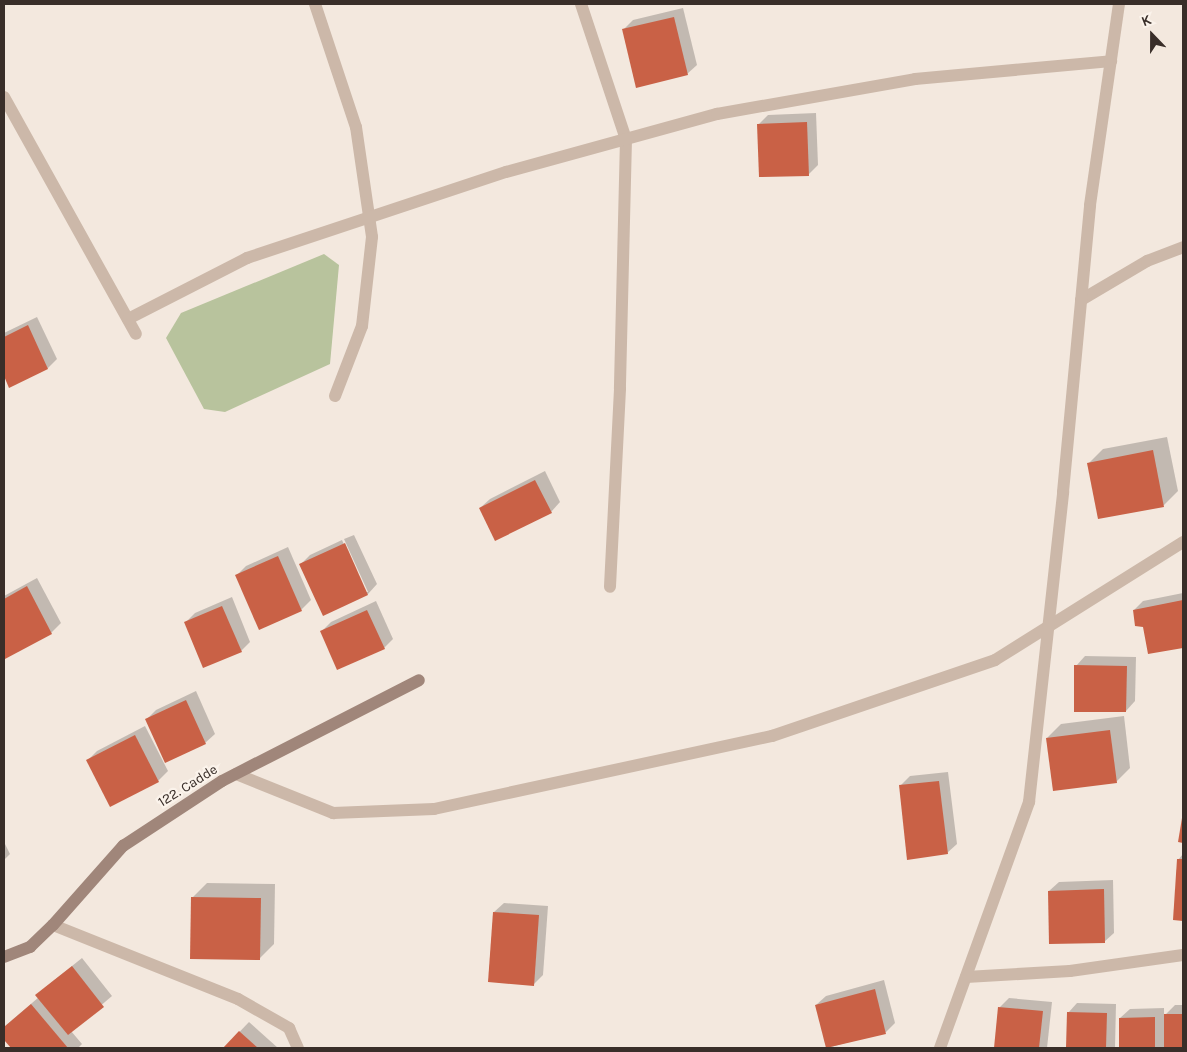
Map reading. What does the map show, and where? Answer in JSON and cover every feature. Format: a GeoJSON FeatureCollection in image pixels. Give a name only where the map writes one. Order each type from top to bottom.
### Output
{"type":"FeatureCollection","features":[{"type":"Feature","properties":{"kind":"street"},"geometry":{"type":"LineString","coordinates":[[315,4],[356,127],[372,237],[362,326],[335,396]]}},
{"type":"Feature","properties":{"kind":"street"},"geometry":{"type":"LineString","coordinates":[[581,4],[626,139],[620,388],[610,587]]}},
{"type":"Feature","properties":{"kind":"street"},"geometry":{"type":"LineString","coordinates":[[940,1048],[1029,802],[1090,205],[1120,4]]}},
{"type":"Feature","properties":{"kind":"street"},"geometry":{"type":"LineString","coordinates":[[128,319],[247,258],[506,172],[717,114],[915,79],[1111,61]]}},
{"type":"Feature","properties":{"kind":"street"},"geometry":{"type":"LineString","coordinates":[[4,97],[136,334]]}},
{"type":"Feature","properties":{"kind":"street"},"geometry":{"type":"LineString","coordinates":[[1081,300],[1147,261],[1183,247]]}},
{"type":"Feature","properties":{"kind":"street"},"geometry":{"type":"LineString","coordinates":[[236,774],[333,813],[434,809],[772,736],[995,660],[1183,542]]}},
{"type":"Feature","properties":{"kind":"street","name":"122. Cadde"},"geometry":{"type":"LineString","coordinates":[[4,957],[30,947],[123,846],[236,774],[419,680]]}},
{"type":"Feature","properties":{"kind":"street"},"geometry":{"type":"LineString","coordinates":[[52,925],[238,999],[289,1028],[298,1048]]}},
{"type":"Feature","properties":{"kind":"street"},"geometry":{"type":"LineString","coordinates":[[966,977],[1070,970],[1183,955]]}},
{"type":"Feature","properties":{"kind":"green space"},"geometry":{"type":"Polygon","coordinates":[[[324,254],[339,265],[330,364],[225,412],[204,409],[166,338],[181,313],[324,254]]]}},
{"type":"Feature","properties":{"kind":"building"},"geometry":{"type":"Polygon","coordinates":[[[674,17],[688,75],[636,88],[622,29],[674,17]]]}},
{"type":"Feature","properties":{"kind":"building"},"geometry":{"type":"Polygon","coordinates":[[[807,122],[809,176],[759,177],[757,124],[807,122]]]}},
{"type":"Feature","properties":{"kind":"building"},"geometry":{"type":"Polygon","coordinates":[[[28,325],[48,369],[9,388],[4,376],[4,337],[28,325]]]}},
{"type":"Feature","properties":{"kind":"building"},"geometry":{"type":"Polygon","coordinates":[[[1153,450],[1164,507],[1098,519],[1087,463],[1153,450]]]}},
{"type":"Feature","properties":{"kind":"building"},"geometry":{"type":"Polygon","coordinates":[[[535,480],[552,513],[495,541],[479,508],[535,480]]]}},
{"type":"Feature","properties":{"kind":"building"},"geometry":{"type":"Polygon","coordinates":[[[345,543],[368,595],[323,616],[299,564],[345,543]]]}},
{"type":"Feature","properties":{"kind":"building"},"geometry":{"type":"Polygon","coordinates":[[[278,556],[302,611],[259,630],[235,575],[278,556]]]}},
{"type":"Feature","properties":{"kind":"building"},"geometry":{"type":"Polygon","coordinates":[[[27,586],[52,634],[5,659],[4,599],[27,586]]]}},
{"type":"Feature","properties":{"kind":"building"},"geometry":{"type":"Polygon","coordinates":[[[1183,600],[1183,648],[1148,654],[1143,627],[1135,626],[1133,610],[1183,600]]]}},
{"type":"Feature","properties":{"kind":"building"},"geometry":{"type":"Polygon","coordinates":[[[222,606],[242,652],[203,668],[184,622],[222,606]]]}},
{"type":"Feature","properties":{"kind":"building"},"geometry":{"type":"Polygon","coordinates":[[[367,610],[385,649],[337,670],[320,631],[367,610]]]}},
{"type":"Feature","properties":{"kind":"building"},"geometry":{"type":"Polygon","coordinates":[[[1074,665],[1127,666],[1126,712],[1074,712],[1074,665]]]}},
{"type":"Feature","properties":{"kind":"building"},"geometry":{"type":"Polygon","coordinates":[[[186,700],[206,744],[165,763],[145,719],[186,700]]]}},
{"type":"Feature","properties":{"kind":"building"},"geometry":{"type":"Polygon","coordinates":[[[1110,730],[1117,783],[1053,791],[1046,738],[1110,730]]]}},
{"type":"Feature","properties":{"kind":"building"},"geometry":{"type":"Polygon","coordinates":[[[135,735],[159,782],[110,807],[86,760],[135,735]]]}},
{"type":"Feature","properties":{"kind":"building"},"geometry":{"type":"Polygon","coordinates":[[[939,781],[948,854],[907,860],[899,785],[939,781]]]}},
{"type":"Feature","properties":{"kind":"building"},"geometry":{"type":"Polygon","coordinates":[[[1183,818],[1183,843],[1178,842],[1183,818]]]}},
{"type":"Feature","properties":{"kind":"building"},"geometry":{"type":"Polygon","coordinates":[[[1177,859],[1183,859],[1183,921],[1173,920],[1177,859]]]}},
{"type":"Feature","properties":{"kind":"building"},"geometry":{"type":"Polygon","coordinates":[[[1104,889],[1105,943],[1049,944],[1048,891],[1104,889]]]}},
{"type":"Feature","properties":{"kind":"building"},"geometry":{"type":"Polygon","coordinates":[[[191,897],[261,898],[260,960],[190,959],[191,897]]]}},
{"type":"Feature","properties":{"kind":"building"},"geometry":{"type":"Polygon","coordinates":[[[493,912],[539,915],[534,986],[488,982],[493,912]]]}},
{"type":"Feature","properties":{"kind":"building"},"geometry":{"type":"Polygon","coordinates":[[[72,966],[104,1007],[68,1035],[35,995],[72,966]]]}},
{"type":"Feature","properties":{"kind":"building"},"geometry":{"type":"Polygon","coordinates":[[[875,989],[886,1034],[826,1048],[815,1005],[875,989]]]}},
{"type":"Feature","properties":{"kind":"building"},"geometry":{"type":"Polygon","coordinates":[[[31,1004],[68,1048],[11,1048],[4,1040],[4,1027],[31,1004]]]}},
{"type":"Feature","properties":{"kind":"building"},"geometry":{"type":"Polygon","coordinates":[[[998,1007],[1043,1011],[1039,1048],[994,1048],[998,1007]]]}},
{"type":"Feature","properties":{"kind":"building"},"geometry":{"type":"Polygon","coordinates":[[[1067,1012],[1107,1013],[1106,1048],[1066,1048],[1067,1012]]]}},
{"type":"Feature","properties":{"kind":"building"},"geometry":{"type":"Polygon","coordinates":[[[1164,1014],[1183,1014],[1183,1048],[1164,1048],[1164,1014]]]}},
{"type":"Feature","properties":{"kind":"building"},"geometry":{"type":"Polygon","coordinates":[[[1155,1017],[1155,1048],[1119,1048],[1119,1018],[1155,1017]]]}},
{"type":"Feature","properties":{"kind":"building"},"geometry":{"type":"Polygon","coordinates":[[[239,1031],[258,1048],[223,1048],[239,1031]]]}}]}
